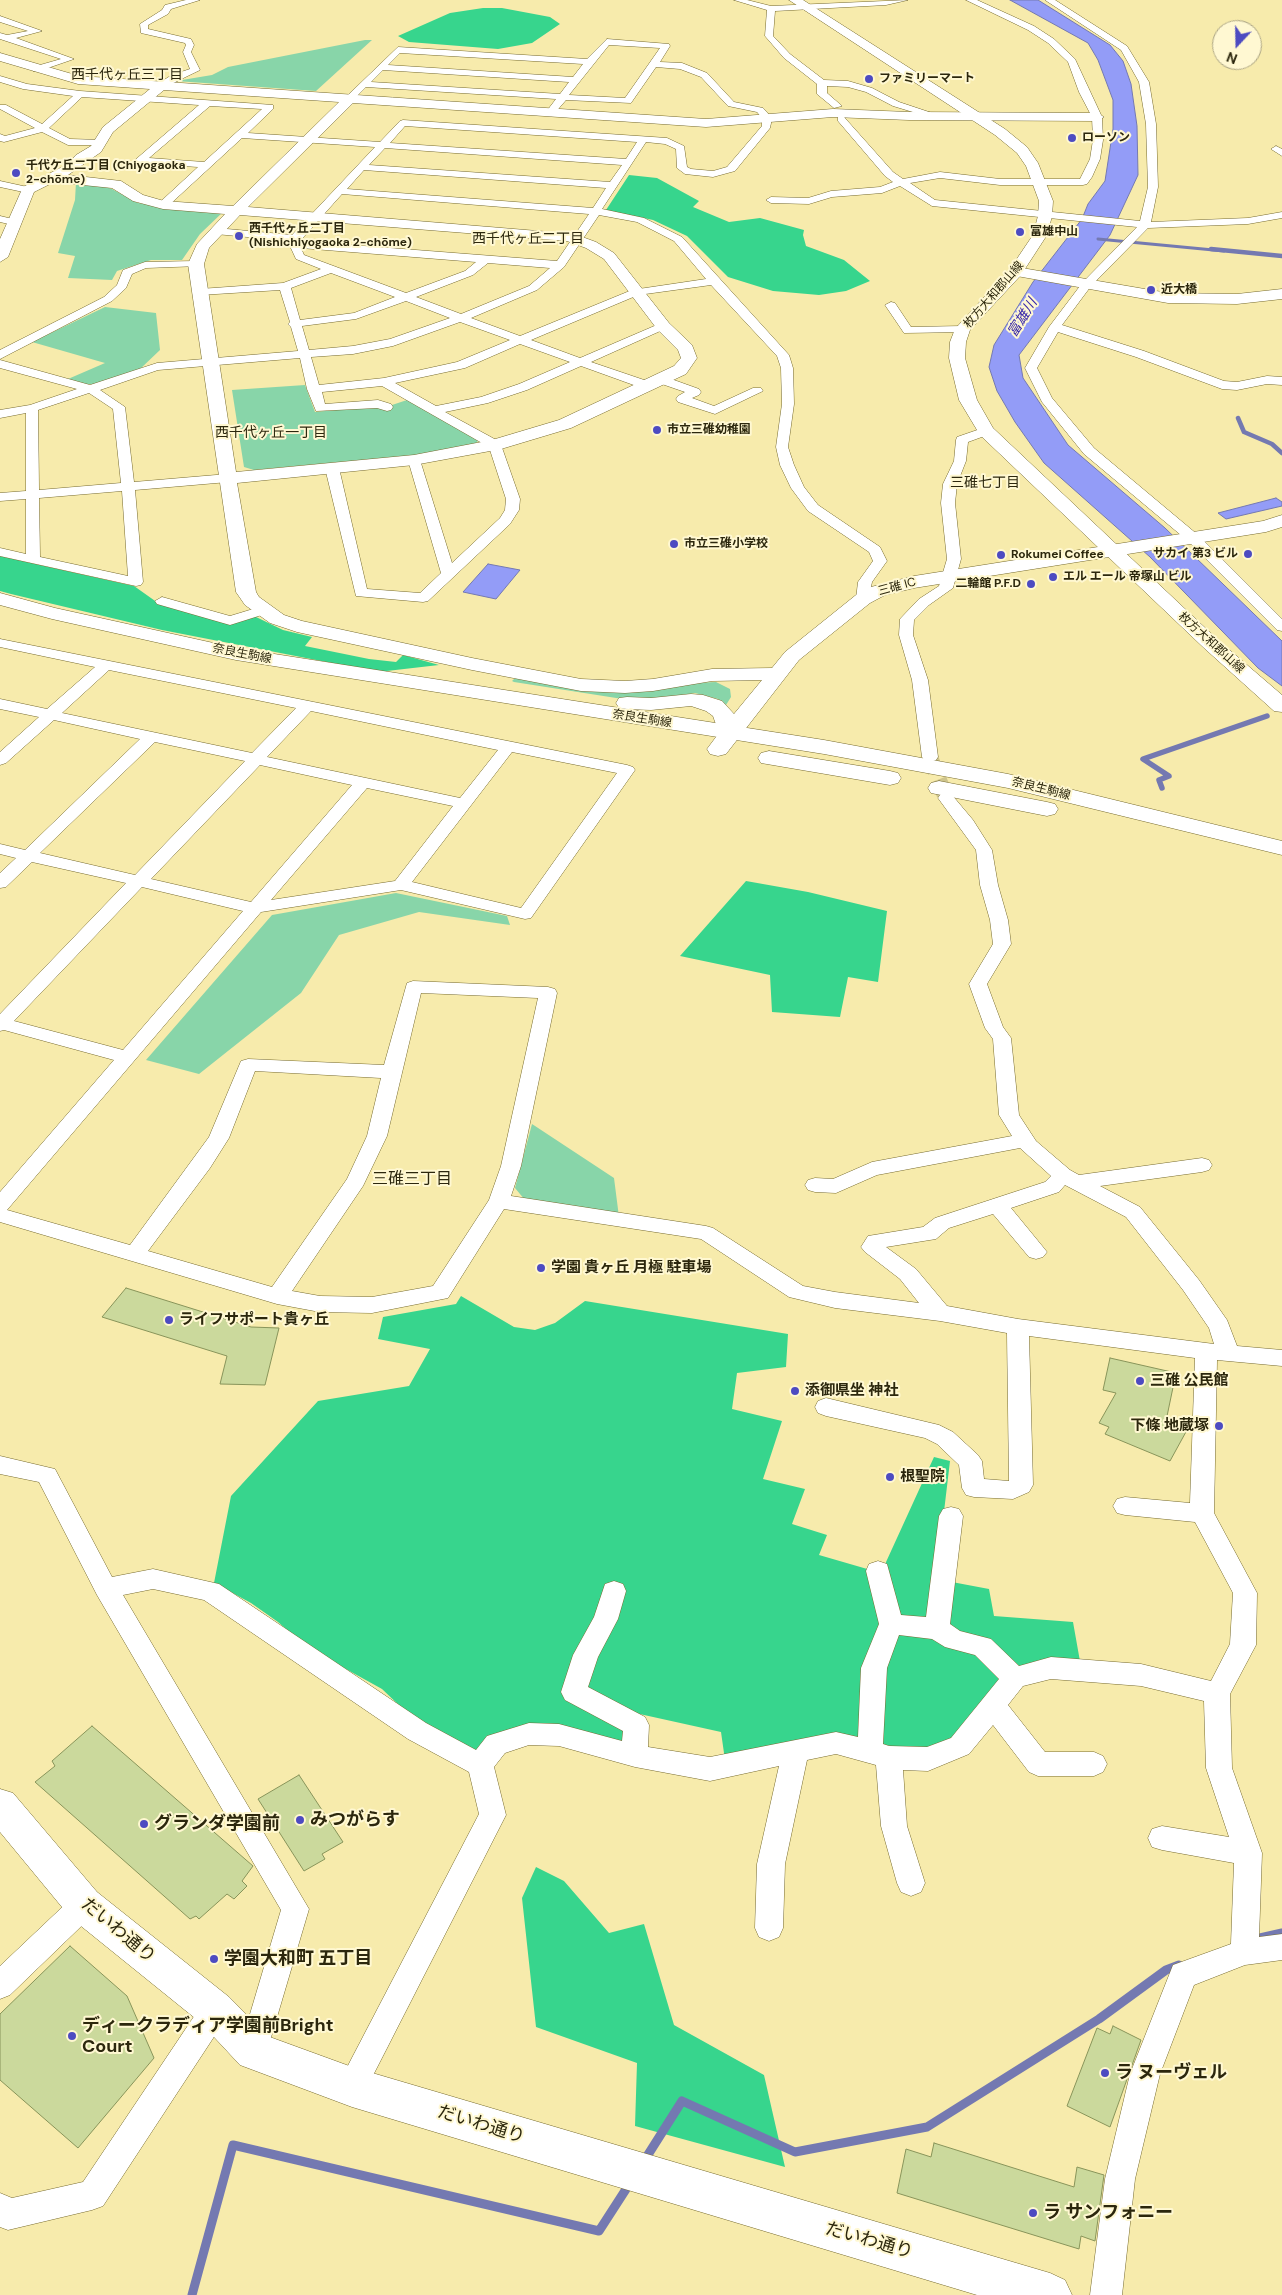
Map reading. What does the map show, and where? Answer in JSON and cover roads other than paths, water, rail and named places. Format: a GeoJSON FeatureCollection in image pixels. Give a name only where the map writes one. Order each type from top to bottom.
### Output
{"type":"FeatureCollection","features":[{"type":"Feature","properties":{"kind":"street"},"geometry":{"type":"LineString","coordinates":[[1,253],[7,220],[28,190],[72,167],[81,158],[96,149],[108,130],[162,85],[174,77],[195,70],[187,52],[190,45],[188,41],[144,31],[144,24],[165,12],[168,7],[196,0]]}},
{"type":"Feature","properties":{"kind":"street"},"geometry":{"type":"LineString","coordinates":[[738,0],[771,9],[800,3],[886,4],[904,0]]}},
{"type":"Feature","properties":{"kind":"street"},"geometry":{"type":"LineString","coordinates":[[771,200],[809,200],[830,194],[882,190],[901,182],[940,175],[1000,182],[1082,182],[1087,177],[1095,159],[1098,140],[1097,117],[1084,92],[1072,61],[1051,41],[1031,28],[970,0]]}},
{"type":"Feature","properties":{"kind":"street"},"geometry":{"type":"LineString","coordinates":[[1049,0],[1124,48],[1144,82],[1152,124],[1153,187],[1140,224],[1080,283],[1030,368],[1046,399],[1089,451],[1191,538],[1282,627]]}},
{"type":"Feature","properties":{"kind":"street"},"geometry":{"type":"LineString","coordinates":[[1136,0],[1142,0]]}},
{"type":"Feature","properties":{"kind":"street","name":"枚方大和郡山線"},"geometry":{"type":"LineString","coordinates":[[800,3],[1000,132],[1022,150],[1033,166],[1046,201],[1045,216],[1040,235],[1016,272],[963,329],[958,342],[957,358],[962,384],[973,410],[986,431],[1110,550],[1211,644],[1282,706]]}},
{"type":"Feature","properties":{"kind":"street"},"geometry":{"type":"LineString","coordinates":[[771,9],[769,36],[787,56],[822,83],[848,84],[869,90],[896,104],[936,116]]}},
{"type":"Feature","properties":{"kind":"street"},"geometry":{"type":"LineString","coordinates":[[0,19],[38,31],[3,37]]}},
{"type":"Feature","properties":{"kind":"street"},"geometry":{"type":"LineString","coordinates":[[3,37],[70,59],[36,69]]}},
{"type":"Feature","properties":{"kind":"street"},"geometry":{"type":"LineString","coordinates":[[364,84],[563,97],[628,101],[666,46],[607,42],[589,62],[563,97],[551,112]]}},
{"type":"Feature","properties":{"kind":"street"},"geometry":{"type":"LineString","coordinates":[[589,62],[398,50],[202,247],[196,264],[246,592],[252,601],[277,619],[297,626],[472,664],[581,685],[625,687],[653,685],[712,675],[776,674]]}},
{"type":"Feature","properties":{"kind":"street"},"geometry":{"type":"LineString","coordinates":[[0,57],[78,80],[706,123],[833,113],[1097,117]]}},
{"type":"Feature","properties":{"kind":"street"},"geometry":{"type":"LineString","coordinates":[[295,241],[403,123],[643,140],[675,144],[681,148],[682,168],[689,172],[713,174],[730,169],[767,126],[767,118],[760,110],[731,104],[704,75],[682,66],[654,64]]}},
{"type":"Feature","properties":{"kind":"street"},"geometry":{"type":"LineString","coordinates":[[381,67],[575,80]]}},
{"type":"Feature","properties":{"kind":"street"},"geometry":{"type":"LineString","coordinates":[[0,79],[26,87],[80,94],[270,107],[163,205]]}},
{"type":"Feature","properties":{"kind":"street"},"geometry":{"type":"LineString","coordinates":[[822,83],[822,94],[837,106]]}},
{"type":"Feature","properties":{"kind":"street"},"geometry":{"type":"LineString","coordinates":[[26,87],[7,104],[42,129],[68,142],[101,143]]}},
{"type":"Feature","properties":{"kind":"street"},"geometry":{"type":"LineString","coordinates":[[0,136],[4,139],[42,129],[80,94]]}},
{"type":"Feature","properties":{"kind":"street"},"geometry":{"type":"LineString","coordinates":[[207,103],[140,160],[207,165]]}},
{"type":"Feature","properties":{"kind":"street"},"geometry":{"type":"LineString","coordinates":[[841,119],[889,174],[932,203],[1045,216],[1087,218],[1140,224],[1248,220],[1282,215]]}},
{"type":"Feature","properties":{"kind":"street"},"geometry":{"type":"LineString","coordinates":[[240,134],[628,162]]}},
{"type":"Feature","properties":{"kind":"street"},"geometry":{"type":"LineString","coordinates":[[0,414],[32,408],[157,367],[306,355],[352,350],[393,342],[460,318],[533,288],[560,265],[643,140]]}},
{"type":"Feature","properties":{"kind":"street"},"geometry":{"type":"LineString","coordinates":[[362,167],[612,186]]}},
{"type":"Feature","properties":{"kind":"street"},"geometry":{"type":"LineString","coordinates":[[0,497],[414,460],[495,445],[565,424],[680,370],[689,358],[686,348],[663,326],[609,256],[591,245],[577,240],[549,234],[163,205],[138,198],[116,184],[53,178]]}},
{"type":"Feature","properties":{"kind":"street"},"geometry":{"type":"LineString","coordinates":[[0,184],[28,190]]}},
{"type":"Feature","properties":{"kind":"street"},"geometry":{"type":"LineString","coordinates":[[339,191],[597,211],[640,220],[678,238],[714,281],[783,355],[787,368],[788,404],[782,448],[787,465],[798,488],[813,508],[875,550],[880,561],[865,582],[863,600]]}},
{"type":"Feature","properties":{"kind":"street"},"geometry":{"type":"LineString","coordinates":[[216,231],[295,241],[560,265]]}},
{"type":"Feature","properties":{"kind":"street"},"geometry":{"type":"LineString","coordinates":[[295,241],[300,257],[579,362],[695,392],[682,399],[715,410],[757,391]]}},
{"type":"Feature","properties":{"kind":"street"},"geometry":{"type":"LineString","coordinates":[[294,324],[356,316],[469,274],[486,259]]}},
{"type":"Feature","properties":{"kind":"street"},"geometry":{"type":"LineString","coordinates":[[0,354],[108,299],[122,286],[126,272],[145,265],[196,264]]}},
{"type":"Feature","properties":{"kind":"street"},"geometry":{"type":"LineString","coordinates":[[200,292],[285,286],[330,269]]}},
{"type":"Feature","properties":{"kind":"street"},"geometry":{"type":"LineString","coordinates":[[1016,272],[1168,298],[1237,299],[1282,294]]}},
{"type":"Feature","properties":{"kind":"street"},"geometry":{"type":"LineString","coordinates":[[313,388],[384,382],[460,364],[636,292],[714,281]]}},
{"type":"Feature","properties":{"kind":"street"},"geometry":{"type":"LineString","coordinates":[[285,286],[294,324],[306,355],[313,388],[320,408],[378,404],[387,407]]}},
{"type":"Feature","properties":{"kind":"street"},"geometry":{"type":"LineString","coordinates":[[891,305],[908,331],[963,329]]}},
{"type":"Feature","properties":{"kind":"street"},"geometry":{"type":"LineString","coordinates":[[435,410],[484,400],[523,388],[663,326]]}},
{"type":"Feature","properties":{"kind":"street"},"geometry":{"type":"LineString","coordinates":[[1055,327],[1140,354],[1222,385],[1237,386],[1267,380],[1282,381]]}},
{"type":"Feature","properties":{"kind":"street"},"geometry":{"type":"LineString","coordinates":[[0,364],[90,389],[119,407],[136,582],[0,552]]}},
{"type":"Feature","properties":{"kind":"street"},"geometry":{"type":"LineString","coordinates":[[332,468],[361,593],[423,598],[505,521],[512,510],[513,498],[495,445],[384,382]]}},
{"type":"Feature","properties":{"kind":"street"},"geometry":{"type":"LineString","coordinates":[[32,408],[33,560]]}},
{"type":"Feature","properties":{"kind":"street"},"geometry":{"type":"LineString","coordinates":[[930,757],[920,680],[906,636],[907,619],[924,602],[946,588],[951,576],[954,559],[948,503],[950,484],[960,461],[962,440],[986,431]]}},
{"type":"Feature","properties":{"kind":"street"},"geometry":{"type":"LineString","coordinates":[[414,460],[448,573]]}},
{"type":"Feature","properties":{"kind":"street","name":"三碓 IC"},"geometry":{"type":"LineString","coordinates":[[724,741],[792,656],[878,590],[951,576],[1266,526],[1282,521]]}},
{"type":"Feature","properties":{"kind":"street","name":"奈良生駒線"},"geometry":{"type":"LineString","coordinates":[[0,599],[52,613],[236,654],[724,741],[1196,841],[1282,863]]}},
{"type":"Feature","properties":{"kind":"street"},"geometry":{"type":"LineString","coordinates":[[162,601],[230,621],[264,610]]}},
{"type":"Feature","properties":{"kind":"street","name":"奈良生駒線"},"geometry":{"type":"LineString","coordinates":[[0,612],[33,621],[223,662],[507,714],[724,741],[824,747],[1008,781],[1282,848]]}},
{"type":"Feature","properties":{"kind":"street"},"geometry":{"type":"LineString","coordinates":[[0,643],[627,770],[525,914],[400,885],[255,908],[0,849]]}},
{"type":"Feature","properties":{"kind":"street"},"geometry":{"type":"LineString","coordinates":[[0,760],[107,664]]}},
{"type":"Feature","properties":{"kind":"street"},"geometry":{"type":"LineString","coordinates":[[472,664],[507,683],[624,703],[651,704],[691,700],[703,701],[723,713],[724,741]]}},
{"type":"Feature","properties":{"kind":"street"},"geometry":{"type":"LineString","coordinates":[[712,675],[739,686],[752,704]]}},
{"type":"Feature","properties":{"kind":"street"},"geometry":{"type":"LineString","coordinates":[[0,704],[464,804]]}},
{"type":"Feature","properties":{"kind":"street"},"geometry":{"type":"LineString","coordinates":[[127,1057],[0,1024],[307,706]]}},
{"type":"Feature","properties":{"kind":"street"},"geometry":{"type":"LineString","coordinates":[[0,883],[152,736]]}},
{"type":"Feature","properties":{"kind":"street"},"geometry":{"type":"LineString","coordinates":[[400,885],[508,747]]}},
{"type":"Feature","properties":{"kind":"street"},"geometry":{"type":"LineString","coordinates":[[0,1205],[364,782]]}},
{"type":"Feature","properties":{"kind":"street"},"geometry":{"type":"LineString","coordinates":[[946,798],[967,824],[984,850],[989,885],[999,920],[1002,944],[978,984],[994,1028],[1002,1038],[1009,1115],[1029,1146],[1071,1179],[1133,1212],[1191,1285],[1219,1326],[1202,1513],[1245,1592],[1243,1645],[1218,1694],[1218,1768],[1248,1853],[1245,1952]]}},
{"type":"Feature","properties":{"kind":"street"},"geometry":{"type":"LineString","coordinates":[[0,1215],[277,1296],[320,1304],[372,1306],[440,1292],[499,1201],[511,1166],[548,993],[413,987],[377,1136],[356,1181],[277,1296]]}},
{"type":"Feature","properties":{"kind":"street"},"geometry":{"type":"LineString","coordinates":[[134,1255],[203,1163],[219,1138],[232,1112],[248,1065],[392,1072]]}},
{"type":"Feature","properties":{"kind":"street"},"geometry":{"type":"LineString","coordinates":[[815,1185],[836,1186],[872,1169],[1025,1140]]}},
{"type":"Feature","properties":{"kind":"street"},"geometry":{"type":"LineString","coordinates":[[940,1312],[908,1274],[873,1244],[929,1234],[942,1223],[1071,1179],[1202,1165]]}},
{"type":"Feature","properties":{"kind":"street"},"geometry":{"type":"LineString","coordinates":[[499,1201],[706,1233],[797,1292],[835,1300],[940,1312],[1018,1327],[1282,1358]]}},
{"type":"Feature","properties":{"kind":"street"},"geometry":{"type":"LineString","coordinates":[[996,1205],[1036,1252]]}},
{"type":"Feature","properties":{"kind":"street"},"geometry":{"type":"LineString","coordinates":[[826,1407],[932,1431],[945,1438],[970,1461],[974,1488],[1013,1490],[1021,1485],[1018,1327]]}},
{"type":"Feature","properties":{"kind":"street"},"geometry":{"type":"LineString","coordinates":[[0,1465],[47,1475],[106,1588],[295,1908],[254,2051]]}},
{"type":"Feature","properties":{"kind":"street"},"geometry":{"type":"LineString","coordinates":[[1125,1506],[1202,1513]]}},
{"type":"Feature","properties":{"kind":"street"},"geometry":{"type":"LineString","coordinates":[[937,1629],[951,1516]]}},
{"type":"Feature","properties":{"kind":"street"},"geometry":{"type":"LineString","coordinates":[[878,1571],[891,1624],[874,1668],[879,1754],[894,1826],[911,1883]]}},
{"type":"Feature","properties":{"kind":"street"},"geometry":{"type":"LineString","coordinates":[[106,1588],[153,1579],[210,1591],[417,1731],[480,1765],[490,1797],[493,1815],[352,2087]]}},
{"type":"Feature","properties":{"kind":"street"},"geometry":{"type":"LineString","coordinates":[[614,1591],[606,1619],[586,1655],[574,1692],[636,1725],[635,1756]]}},
{"type":"Feature","properties":{"kind":"street"},"geometry":{"type":"LineString","coordinates":[[891,1624],[937,1629],[954,1640],[982,1646],[1016,1678]]}},
{"type":"Feature","properties":{"kind":"street"},"geometry":{"type":"LineString","coordinates":[[480,1765],[496,1744],[529,1734],[559,1735],[635,1756],[710,1770],[836,1743],[879,1754],[928,1759],[960,1746],[1016,1678],[1051,1668],[1140,1676],[1218,1694]]}},
{"type":"Feature","properties":{"kind":"street"},"geometry":{"type":"LineString","coordinates":[[993,1705],[1038,1764],[1094,1764]]}},
{"type":"Feature","properties":{"kind":"street"},"geometry":{"type":"LineString","coordinates":[[769,1928],[771,1864],[796,1751]]}},
{"type":"Feature","properties":{"kind":"street","name":"だいわ通り"},"geometry":{"type":"LineString","coordinates":[[0,1805],[84,1905],[215,2010],[254,2051],[352,2087],[1050,2295]]}},
{"type":"Feature","properties":{"kind":"street"},"geometry":{"type":"LineString","coordinates":[[1162,1838],[1248,1853]]}},
{"type":"Feature","properties":{"kind":"street"},"geometry":{"type":"LineString","coordinates":[[0,1985],[84,1905]]}},
{"type":"Feature","properties":{"kind":"street"},"geometry":{"type":"LineString","coordinates":[[1106,2295],[1122,2170],[1145,2074],[1183,1975],[1245,1952],[1282,1948]]}},
{"type":"Feature","properties":{"kind":"street"},"geometry":{"type":"LineString","coordinates":[[0,2208],[8,2215],[92,2195],[215,2010]]}},
{"type":"Feature","properties":{"kind":"water","name":"富雄川"},"geometry":{"type":"Polygon","coordinates":[[[1010,0],[1038,0],[1110,45],[1123,61],[1131,84],[1137,126],[1138,175],[1110,235],[1019,355],[1023,378],[1068,445],[1165,528],[1282,641],[1282,686],[1258,668],[1150,557],[1044,463],[1015,422],[997,391],[989,367],[994,345],[1033,282],[1082,219],[1088,204],[1105,181],[1113,129],[1113,100],[1098,60],[1088,43],[1010,0]]]}},
{"type":"Feature","properties":{"kind":"water"},"geometry":{"type":"Polygon","coordinates":[[[1276,498],[1282,502],[1282,506],[1226,519],[1218,513],[1276,498]]]}},
{"type":"Feature","properties":{"kind":"water"},"geometry":{"type":"Polygon","coordinates":[[[488,564],[520,570],[496,599],[463,592],[488,564]]]}},
{"type":"Feature","properties":{"kind":"waterway"},"geometry":{"type":"LineString","coordinates":[[1098,239],[1224,251]]}},
{"type":"Feature","properties":{"kind":"waterway"},"geometry":{"type":"LineString","coordinates":[[1211,249],[1282,256]]}},
{"type":"Feature","properties":{"kind":"waterway"},"geometry":{"type":"LineString","coordinates":[[1238,418],[1244,432],[1272,444],[1282,453]]}},
{"type":"Feature","properties":{"kind":"waterway"},"geometry":{"type":"LineString","coordinates":[[1162,788],[1159,780],[1169,776],[1143,759],[1267,716]]}},
{"type":"Feature","properties":{"kind":"waterway"},"geometry":{"type":"LineString","coordinates":[[1251,1940],[1282,1933]]}},
{"type":"Feature","properties":{"kind":"waterway"},"geometry":{"type":"LineString","coordinates":[[644,2161],[682,2101],[795,2152],[927,2127],[1099,2019],[1166,1970],[1179,1965]]}},
{"type":"Feature","properties":{"kind":"waterway"},"geometry":{"type":"LineString","coordinates":[[192,2295],[233,2145],[599,2231],[630,2183]]}},
{"type":"Feature","properties":{"kind":"tunnel"},"geometry":{"type":"LineString","coordinates":[[930,757],[946,798]]}},
{"type":"Feature","properties":{"kind":"place","name":"ファミリーマート"},"geometry":{"type":"Point","coordinates":[869,79]}},
{"type":"Feature","properties":{"kind":"place","name":"ローソン"},"geometry":{"type":"Point","coordinates":[1072,138]}},
{"type":"Feature","properties":{"kind":"place","name":"千代ケ丘二丁目 (Chiyogaoka 2-chōme)"},"geometry":{"type":"Point","coordinates":[16,173]}},
{"type":"Feature","properties":{"kind":"place","name":"富雄中山"},"geometry":{"type":"Point","coordinates":[1020,232]}},
{"type":"Feature","properties":{"kind":"place","name":"西千代ヶ丘二丁目 (Nishichiyogaoka 2-chōme)"},"geometry":{"type":"Point","coordinates":[239,236]}},
{"type":"Feature","properties":{"kind":"place","name":"近大橋"},"geometry":{"type":"Point","coordinates":[1151,290]}},
{"type":"Feature","properties":{"kind":"place","name":"市立三碓幼稚園"},"geometry":{"type":"Point","coordinates":[657,430]}},
{"type":"Feature","properties":{"kind":"place","name":"市立三碓小学校"},"geometry":{"type":"Point","coordinates":[674,544]}},
{"type":"Feature","properties":{"kind":"place","name":"サカイ 第3 ビル"},"geometry":{"type":"Point","coordinates":[1248,554]}},
{"type":"Feature","properties":{"kind":"place","name":"Rokumei Coffee"},"geometry":{"type":"Point","coordinates":[1001,555]}},
{"type":"Feature","properties":{"kind":"place","name":"エル エール 帝塚山 ビル"},"geometry":{"type":"Point","coordinates":[1053,577]}},
{"type":"Feature","properties":{"kind":"place","name":"二輪館 P.F.D"},"geometry":{"type":"Point","coordinates":[1031,584]}},
{"type":"Feature","properties":{"kind":"place","name":"学園 貴ヶ丘 月極 駐車場"},"geometry":{"type":"Point","coordinates":[541,1268]}},
{"type":"Feature","properties":{"kind":"place","name":"ライフサポート貴ヶ丘"},"geometry":{"type":"Point","coordinates":[169,1320]}},
{"type":"Feature","properties":{"kind":"place","name":"三碓 公民館"},"geometry":{"type":"Point","coordinates":[1140,1381]}},
{"type":"Feature","properties":{"kind":"place","name":"添御県坐 神社"},"geometry":{"type":"Point","coordinates":[795,1391]}},
{"type":"Feature","properties":{"kind":"place","name":"下條 地蔵塚"},"geometry":{"type":"Point","coordinates":[1219,1426]}},
{"type":"Feature","properties":{"kind":"place","name":"根聖院"},"geometry":{"type":"Point","coordinates":[890,1477]}},
{"type":"Feature","properties":{"kind":"place","name":"みつがらす"},"geometry":{"type":"Point","coordinates":[300,1820]}},
{"type":"Feature","properties":{"kind":"place","name":"グランダ学園前"},"geometry":{"type":"Point","coordinates":[144,1824]}},
{"type":"Feature","properties":{"kind":"place","name":"学園大和町 五丁目"},"geometry":{"type":"Point","coordinates":[214,1959]}},
{"type":"Feature","properties":{"kind":"place","name":"ディークラディア学園前Bright Court"},"geometry":{"type":"Point","coordinates":[72,2036]}},
{"type":"Feature","properties":{"kind":"place","name":"ラ ヌーヴェル"},"geometry":{"type":"Point","coordinates":[1105,2073]}},
{"type":"Feature","properties":{"kind":"place","name":"ラ サンフォニー"},"geometry":{"type":"Point","coordinates":[1033,2213]}},
{"type":"Feature","properties":{"kind":"district","name":"西千代ヶ丘三丁目"},"geometry":{"type":"Point","coordinates":[127,75]}},
{"type":"Feature","properties":{"kind":"district","name":"西千代ヶ丘二丁目"},"geometry":{"type":"Point","coordinates":[528,239]}},
{"type":"Feature","properties":{"kind":"district","name":"西千代ヶ丘一丁目"},"geometry":{"type":"Point","coordinates":[271,433]}},
{"type":"Feature","properties":{"kind":"district","name":"三碓七丁目"},"geometry":{"type":"Point","coordinates":[985,483]}},
{"type":"Feature","properties":{"kind":"district","name":"三碓三丁目"},"geometry":{"type":"Point","coordinates":[412,1180]}}]}
